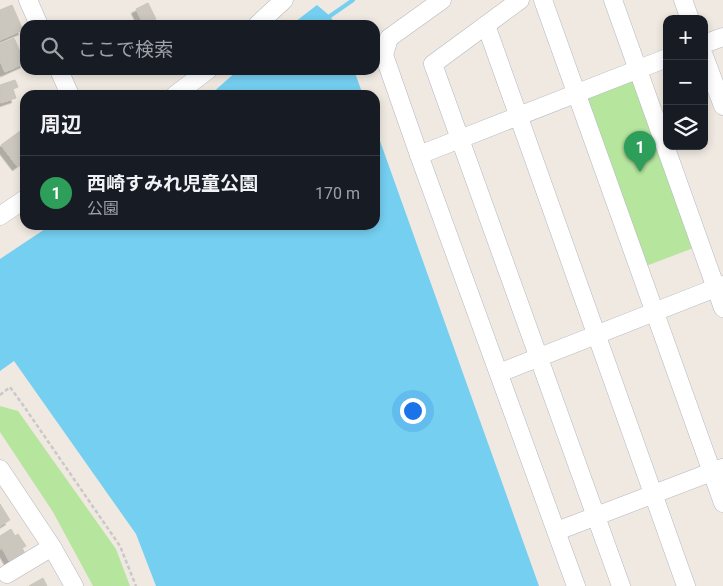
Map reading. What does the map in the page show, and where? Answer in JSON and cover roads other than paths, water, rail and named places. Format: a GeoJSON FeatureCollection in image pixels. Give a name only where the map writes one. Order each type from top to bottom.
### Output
{"type":"FeatureCollection","features":[{"type":"Feature","properties":{"kind":"street"},"geometry":{"type":"LineString","coordinates":[[262,20],[284,0]]}},
{"type":"Feature","properties":{"kind":"street"},"geometry":{"type":"LineString","coordinates":[[442,0],[389,38],[384,55],[576,586]]}},
{"type":"Feature","properties":{"kind":"street"},"geometry":{"type":"LineString","coordinates":[[520,0],[433,64],[621,586]]}},
{"type":"Feature","properties":{"kind":"street"},"geometry":{"type":"LineString","coordinates":[[543,0],[656,312],[718,470],[723,503]]}},
{"type":"Feature","properties":{"kind":"street"},"geometry":{"type":"LineString","coordinates":[[612,0],[719,287],[723,308]]}},
{"type":"Feature","properties":{"kind":"street"},"geometry":{"type":"LineString","coordinates":[[683,0],[689,15]]}},
{"type":"Feature","properties":{"kind":"street"},"geometry":{"type":"LineString","coordinates":[[32,1],[38,20]]}},
{"type":"Feature","properties":{"kind":"street"},"geometry":{"type":"LineString","coordinates":[[486,25],[686,586]]}},
{"type":"Feature","properties":{"kind":"street"},"geometry":{"type":"LineString","coordinates":[[708,43],[723,37]]}},
{"type":"Feature","properties":{"kind":"street"},"geometry":{"type":"LineString","coordinates":[[419,155],[663,60]]}},
{"type":"Feature","properties":{"kind":"street"},"geometry":{"type":"LineString","coordinates":[[706,60],[723,106]]}},
{"type":"Feature","properties":{"kind":"street"},"geometry":{"type":"LineString","coordinates":[[61,75],[68,90]]}},
{"type":"Feature","properties":{"kind":"street"},"geometry":{"type":"LineString","coordinates":[[182,90],[201,75]]}},
{"type":"Feature","properties":{"kind":"street"},"geometry":{"type":"LineString","coordinates":[[0,216],[20,202]]}},
{"type":"Feature","properties":{"kind":"street"},"geometry":{"type":"LineString","coordinates":[[499,373],[719,287]]}},
{"type":"Feature","properties":{"kind":"street"},"geometry":{"type":"LineString","coordinates":[[0,469],[52,547],[74,586]]}},
{"type":"Feature","properties":{"kind":"street"},"geometry":{"type":"LineString","coordinates":[[556,531],[718,470]]}},
{"type":"Feature","properties":{"kind":"street"},"geometry":{"type":"LineString","coordinates":[[7,575],[52,547]]}},
{"type":"Feature","properties":{"kind":"water"},"geometry":{"type":"Polygon","coordinates":[[[317,5],[333,20],[298,20],[317,5]]]}},
{"type":"Feature","properties":{"kind":"water"},"geometry":{"type":"Polygon","coordinates":[[[232,75],[356,75],[361,90],[216,90],[232,75]]]}},
{"type":"Feature","properties":{"kind":"water"},"geometry":{"type":"Polygon","coordinates":[[[380,141],[539,586],[156,586],[136,534],[14,361],[0,371],[0,259],[44,230],[380,230],[380,141]]]}},
{"type":"Feature","properties":{"kind":"waterway"},"geometry":{"type":"LineString","coordinates":[[330,16],[353,0]]}},
{"type":"Feature","properties":{"kind":"place","name":"西崎すみれ児童公園"},"geometry":{"type":"Point","coordinates":[640,172]}}]}
